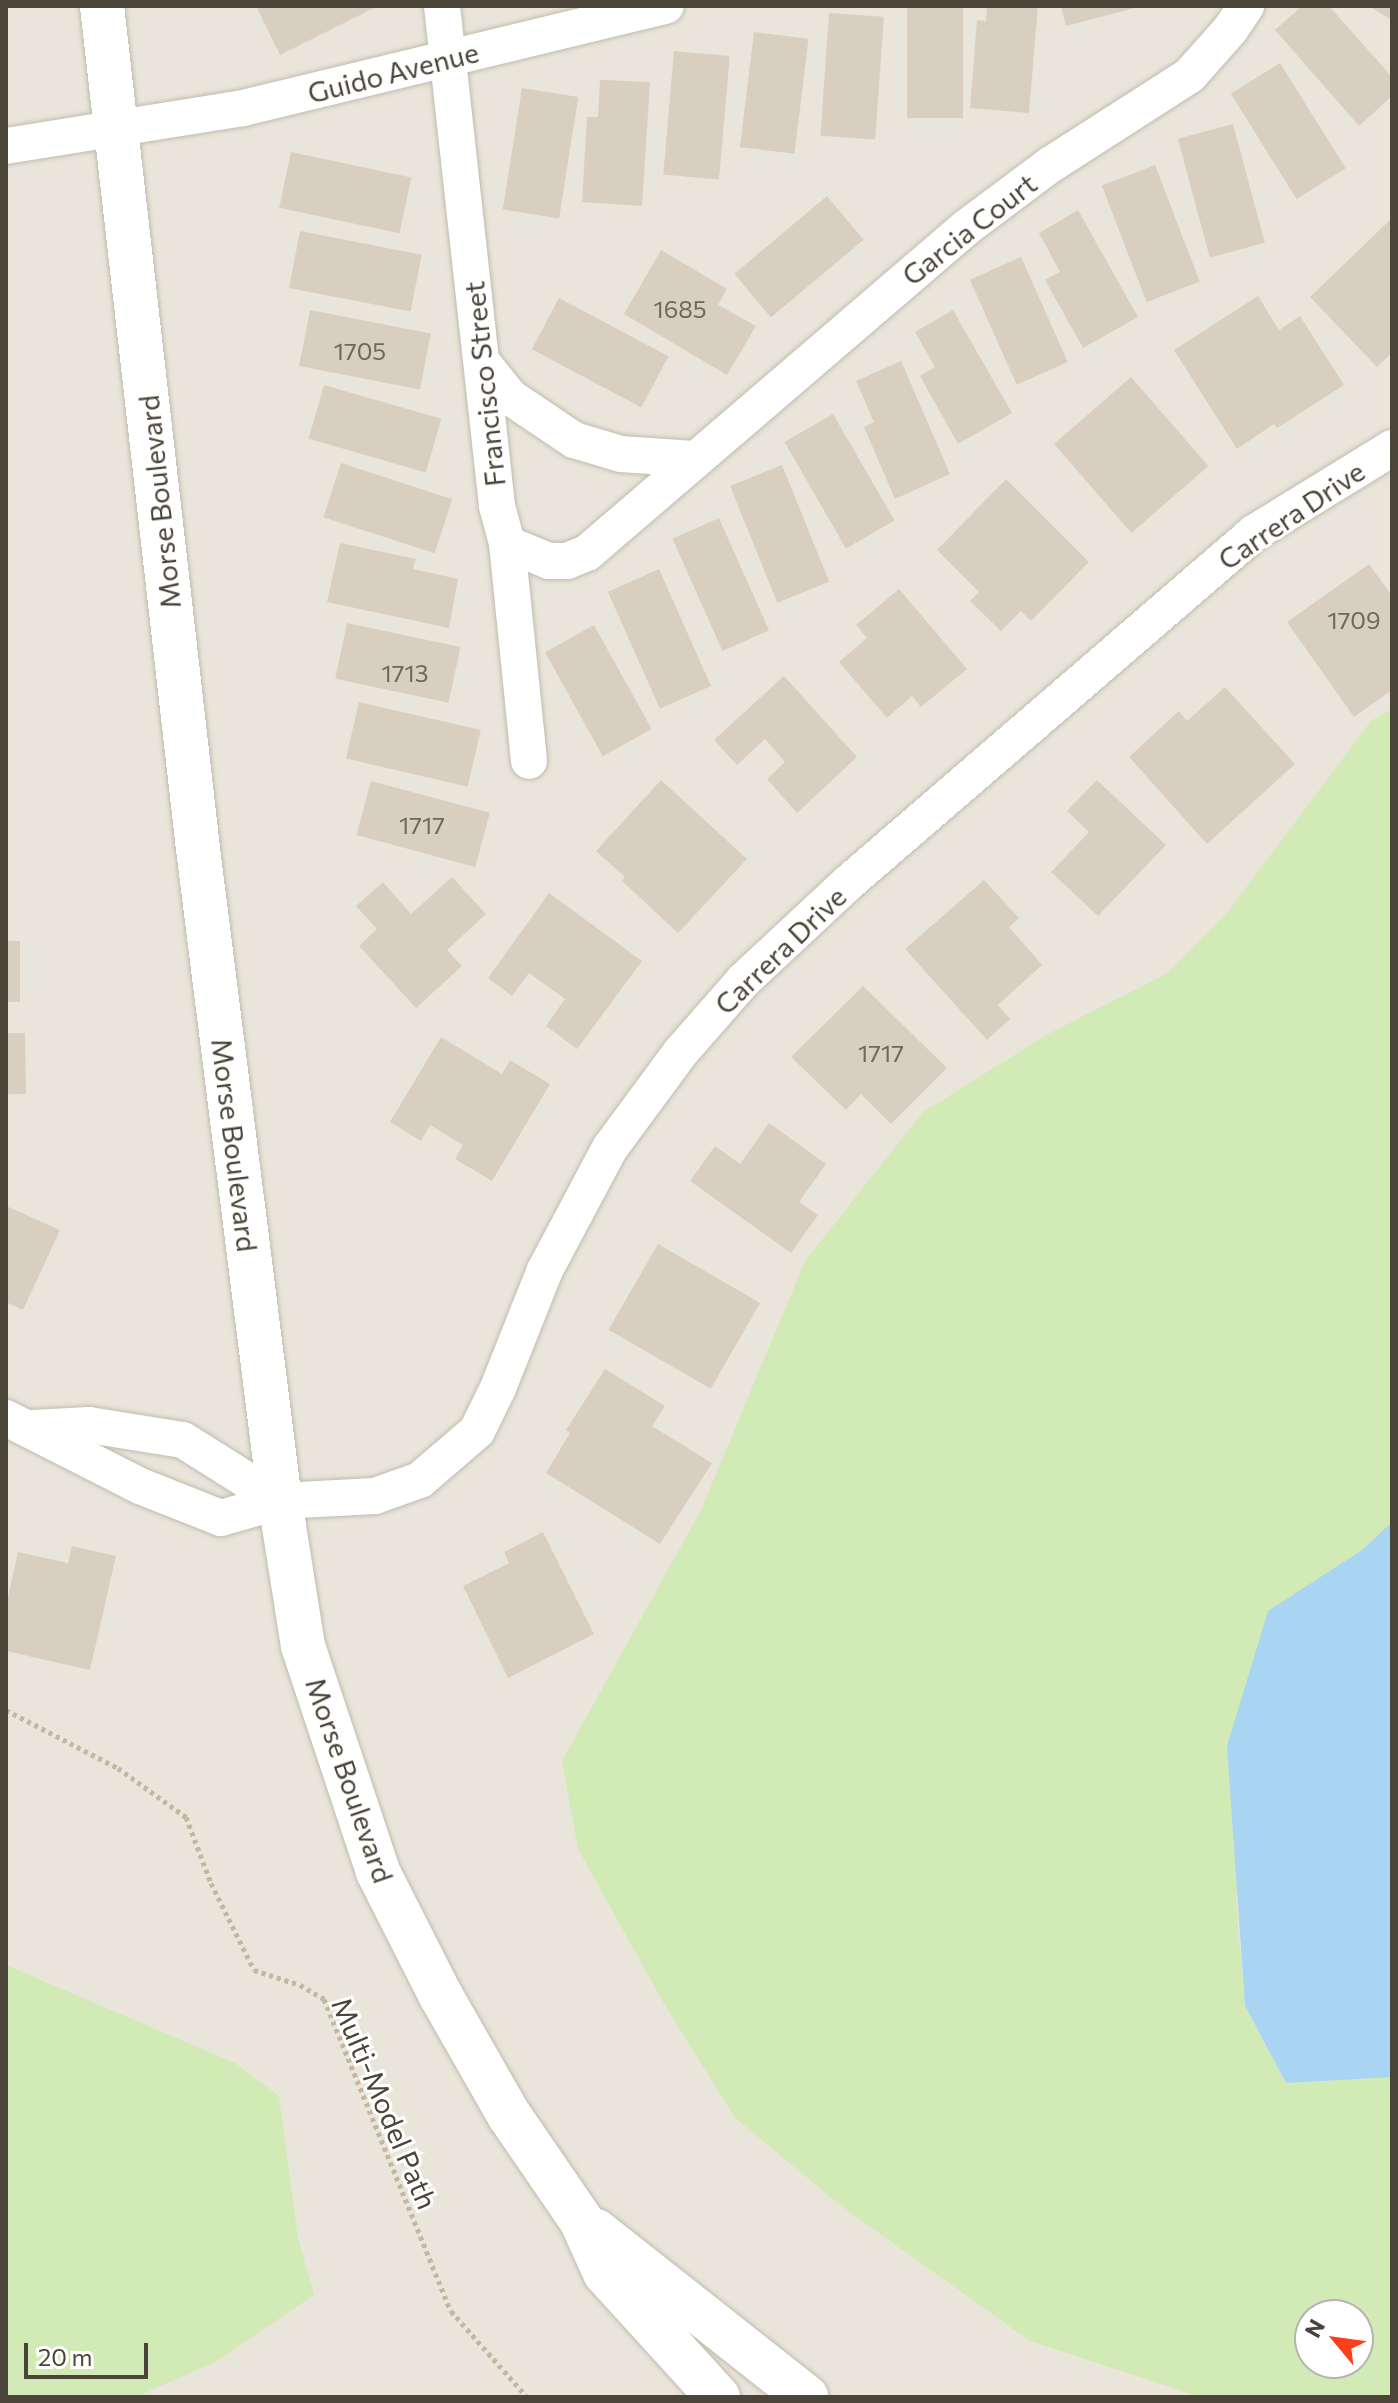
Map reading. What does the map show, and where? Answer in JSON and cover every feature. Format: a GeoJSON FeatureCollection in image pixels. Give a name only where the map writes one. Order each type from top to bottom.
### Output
{"type":"FeatureCollection","features":[{"type":"Feature","properties":{"kind":"street","name":"Morse Boulevard"},"geometry":{"type":"LineString","coordinates":[[102,6],[200,865],[280,1501],[303,1646],[378,1872],[441,1996],[509,2115],[581,2220],[605,2273],[718,2397]]}},
{"type":"Feature","properties":{"kind":"street","name":"Francisco Street"},"geometry":{"type":"LineString","coordinates":[[442,6],[497,506],[507,544],[529,761]]}},
{"type":"Feature","properties":{"kind":"street","name":"Guido Avenue"},"geometry":{"type":"LineString","coordinates":[[6,146],[243,108],[666,6]]}},
{"type":"Feature","properties":{"kind":"street","name":"Garcia Court"},"geometry":{"type":"LineString","coordinates":[[507,544],[549,561],[567,561],[587,553],[967,227],[1050,165],[1190,75],[1224,37],[1246,6]]}},
{"type":"Feature","properties":{"kind":"street"},"geometry":{"type":"LineString","coordinates":[[482,362],[510,397],[574,440],[621,454],[694,459]]}},
{"type":"Feature","properties":{"kind":"street","name":"Carrera Drive"},"geometry":{"type":"LineString","coordinates":[[19,1423],[140,1486],[221,1518],[280,1501],[375,1496],[420,1480],[477,1431],[498,1388],[545,1270],[610,1148],[680,1053],[744,980],[848,883],[1254,533],[1392,448]]}},
{"type":"Feature","properties":{"kind":"street"},"geometry":{"type":"LineString","coordinates":[[19,1423],[89,1425],[183,1440],[280,1501]]}},
{"type":"Feature","properties":{"kind":"street","name":"Morse Boulevard"},"geometry":{"type":"LineString","coordinates":[[581,2220],[783,2390]]}},
{"type":"Feature","properties":{"kind":"path","name":"Multi-Model Path"},"geometry":{"type":"LineString","coordinates":[[6,1710],[118,1768],[186,1817],[211,1883],[254,1970],[300,1985],[324,1999],[451,2311],[527,2397]]}},
{"type":"Feature","properties":{"kind":"shaded area"},"geometry":{"type":"Polygon","coordinates":[[[6,6],[1392,6],[1392,2397],[6,2397],[6,6]]]}},
{"type":"Feature","properties":{"kind":"green space"},"geometry":{"type":"Polygon","coordinates":[[[1392,709],[1392,1522],[1362,1550],[1268,1611],[1236,1900],[1245,2007],[1286,2083],[1392,2077],[1392,2397],[1201,2397],[1030,2341],[845,2209],[735,2118],[663,2002],[578,1849],[562,1761],[701,1510],[805,1261],[923,1112],[1048,1034],[1168,973],[1227,913],[1371,721],[1392,709]]]}},
{"type":"Feature","properties":{"kind":"green space"},"geometry":{"type":"Polygon","coordinates":[[[6,1965],[235,2063],[279,2096],[298,2238],[314,2295],[215,2362],[136,2397],[6,2397],[6,1965]]]}},
{"type":"Feature","properties":{"kind":"water"},"geometry":{"type":"Polygon","coordinates":[[[1392,1522],[1392,2077],[1286,2083],[1245,2006],[1227,1746],[1268,1611],[1362,1550],[1392,1522]]]}},
{"type":"Feature","properties":{"kind":"building"},"geometry":{"type":"Polygon","coordinates":[[[256,6],[378,6],[280,55],[256,6]]]}},
{"type":"Feature","properties":{"kind":"building"},"geometry":{"type":"Polygon","coordinates":[[[907,6],[963,6],[963,118],[907,118],[907,6]]]}},
{"type":"Feature","properties":{"kind":"building"},"geometry":{"type":"Polygon","coordinates":[[[987,6],[1038,6],[1029,113],[970,108],[977,20],[986,21],[987,6]]]}},
{"type":"Feature","properties":{"kind":"building"},"geometry":{"type":"Polygon","coordinates":[[[1061,6],[1139,6],[1139,7],[1066,26],[1061,6]]]}},
{"type":"Feature","properties":{"kind":"building"},"geometry":{"type":"Polygon","coordinates":[[[1302,6],[1329,6],[1392,77],[1392,96],[1359,126],[1275,30],[1302,6]]]}},
{"type":"Feature","properties":{"kind":"building"},"geometry":{"type":"Polygon","coordinates":[[[1368,6],[1392,6],[1392,20],[1368,6]]]}},
{"type":"Feature","properties":{"kind":"building"},"geometry":{"type":"Polygon","coordinates":[[[829,13],[884,17],[875,140],[820,136],[829,13]]]}},
{"type":"Feature","properties":{"kind":"building"},"geometry":{"type":"Polygon","coordinates":[[[754,32],[809,39],[794,154],[740,147],[754,32]]]}},
{"type":"Feature","properties":{"kind":"building"},"geometry":{"type":"Polygon","coordinates":[[[674,51],[730,56],[719,179],[663,175],[674,51]]]}},
{"type":"Feature","properties":{"kind":"building"},"geometry":{"type":"Polygon","coordinates":[[[1280,63],[1346,168],[1297,199],[1231,94],[1280,63]]]}},
{"type":"Feature","properties":{"kind":"building"},"geometry":{"type":"Polygon","coordinates":[[[600,80],[650,82],[642,206],[582,202],[587,117],[598,117],[600,80]]]}},
{"type":"Feature","properties":{"kind":"building"},"geometry":{"type":"Polygon","coordinates":[[[522,88],[578,97],[559,218],[503,209],[522,88]]]}},
{"type":"Feature","properties":{"kind":"building"},"geometry":{"type":"Polygon","coordinates":[[[1233,124],[1265,243],[1210,258],[1178,139],[1233,124]]]}},
{"type":"Feature","properties":{"kind":"building"},"geometry":{"type":"Polygon","coordinates":[[[291,152],[411,178],[399,233],[279,208],[291,152]]]}},
{"type":"Feature","properties":{"kind":"building"},"geometry":{"type":"Polygon","coordinates":[[[1155,165],[1200,282],[1147,302],[1102,185],[1155,165]]]}},
{"type":"Feature","properties":{"kind":"building"},"geometry":{"type":"Polygon","coordinates":[[[827,196],[864,240],[771,317],[734,274],[827,196]]]}},
{"type":"Feature","properties":{"kind":"building"},"geometry":{"type":"Polygon","coordinates":[[[1078,210],[1138,317],[1083,348],[1045,280],[1060,272],[1039,233],[1078,210]]]}},
{"type":"Feature","properties":{"kind":"building"},"geometry":{"type":"Polygon","coordinates":[[[1392,218],[1392,353],[1377,367],[1310,297],[1392,218]]]}},
{"type":"Feature","properties":{"kind":"building"},"geometry":{"type":"Polygon","coordinates":[[[300,231],[422,255],[411,312],[289,288],[300,231]]]}},
{"type":"Feature","properties":{"kind":"building"},"geometry":{"type":"Polygon","coordinates":[[[661,250],[727,289],[718,305],[756,326],[727,375],[624,314],[661,250]]]}},
{"type":"Feature","properties":{"kind":"building"},"geometry":{"type":"Polygon","coordinates":[[[1021,257],[1068,362],[1017,385],[970,280],[1021,257]]]}},
{"type":"Feature","properties":{"kind":"building"},"geometry":{"type":"Polygon","coordinates":[[[1258,296],[1279,330],[1300,316],[1344,385],[1277,428],[1274,424],[1237,449],[1174,350],[1258,296]]]}},
{"type":"Feature","properties":{"kind":"building"},"geometry":{"type":"Polygon","coordinates":[[[559,298],[668,356],[641,407],[532,349],[559,298]]]}},
{"type":"Feature","properties":{"kind":"building"},"geometry":{"type":"Polygon","coordinates":[[[310,310],[431,333],[420,389],[299,366],[310,310]]]}},
{"type":"Feature","properties":{"kind":"building"},"geometry":{"type":"Polygon","coordinates":[[[953,310],[1012,413],[958,444],[920,376],[935,367],[915,332],[953,310]]]}},
{"type":"Feature","properties":{"kind":"building"},"geometry":{"type":"Polygon","coordinates":[[[901,361],[950,474],[895,499],[864,427],[874,422],[856,381],[901,361]]]}},
{"type":"Feature","properties":{"kind":"building"},"geometry":{"type":"Polygon","coordinates":[[[1131,377],[1208,466],[1131,533],[1054,444],[1131,377]]]}},
{"type":"Feature","properties":{"kind":"building"},"geometry":{"type":"Polygon","coordinates":[[[324,385],[441,419],[426,472],[309,439],[324,385]]]}},
{"type":"Feature","properties":{"kind":"building"},"geometry":{"type":"Polygon","coordinates":[[[833,414],[894,521],[846,549],[785,442],[833,414]]]}},
{"type":"Feature","properties":{"kind":"building"},"geometry":{"type":"Polygon","coordinates":[[[341,463],[452,499],[435,553],[323,517],[341,463]]]}},
{"type":"Feature","properties":{"kind":"building"},"geometry":{"type":"Polygon","coordinates":[[[782,465],[829,582],[777,603],[730,486],[782,465]]]}},
{"type":"Feature","properties":{"kind":"building"},"geometry":{"type":"Polygon","coordinates":[[[1006,479],[1089,562],[1031,621],[1021,611],[1001,631],[970,601],[979,592],[937,550],[1006,479]]]}},
{"type":"Feature","properties":{"kind":"building"},"geometry":{"type":"Polygon","coordinates":[[[719,518],[769,630],[722,651],[672,539],[719,518]]]}},
{"type":"Feature","properties":{"kind":"building"},"geometry":{"type":"Polygon","coordinates":[[[340,543],[416,559],[413,569],[458,579],[449,628],[327,602],[340,543]]]}},
{"type":"Feature","properties":{"kind":"building"},"geometry":{"type":"Polygon","coordinates":[[[1369,564],[1392,596],[1392,690],[1354,717],[1287,622],[1369,564]]]}},
{"type":"Feature","properties":{"kind":"building"},"geometry":{"type":"Polygon","coordinates":[[[659,569],[711,686],[660,709],[608,592],[659,569]]]}},
{"type":"Feature","properties":{"kind":"building"},"geometry":{"type":"Polygon","coordinates":[[[899,589],[967,669],[921,707],[912,696],[887,718],[839,662],[867,638],[856,625],[899,589]]]}},
{"type":"Feature","properties":{"kind":"building"},"geometry":{"type":"Polygon","coordinates":[[[347,623],[460,647],[449,703],[335,679],[347,623]]]}},
{"type":"Feature","properties":{"kind":"building"},"geometry":{"type":"Polygon","coordinates":[[[594,625],[652,729],[603,756],[545,652],[594,625]]]}},
{"type":"Feature","properties":{"kind":"building"},"geometry":{"type":"Polygon","coordinates":[[[784,676],[857,757],[797,813],[767,779],[785,762],[765,739],[737,765],[714,740],[784,676]]]}},
{"type":"Feature","properties":{"kind":"building"},"geometry":{"type":"Polygon","coordinates":[[[1225,687],[1295,764],[1207,844],[1129,757],[1179,711],[1187,721],[1225,687]]]}},
{"type":"Feature","properties":{"kind":"building"},"geometry":{"type":"Polygon","coordinates":[[[359,702],[481,730],[468,787],[346,759],[359,702]]]}},
{"type":"Feature","properties":{"kind":"building"},"geometry":{"type":"Polygon","coordinates":[[[661,780],[747,859],[678,933],[622,881],[625,877],[596,851],[661,780]]]}},
{"type":"Feature","properties":{"kind":"building"},"geometry":{"type":"Polygon","coordinates":[[[1097,780],[1166,845],[1098,916],[1051,872],[1089,832],[1067,811],[1097,780]]]}},
{"type":"Feature","properties":{"kind":"building"},"geometry":{"type":"Polygon","coordinates":[[[371,781],[490,813],[475,867],[357,835],[371,781]]]}},
{"type":"Feature","properties":{"kind":"building"},"geometry":{"type":"Polygon","coordinates":[[[452,877],[486,914],[447,950],[462,966],[416,1008],[359,946],[377,929],[356,906],[383,882],[411,914],[452,877]]]}},
{"type":"Feature","properties":{"kind":"building"},"geometry":{"type":"Polygon","coordinates":[[[984,880],[1019,918],[1009,927],[1042,965],[998,1005],[1010,1019],[987,1040],[905,949],[984,880]]]}},
{"type":"Feature","properties":{"kind":"building"},"geometry":{"type":"Polygon","coordinates":[[[549,893],[642,961],[577,1049],[546,1026],[565,999],[529,973],[512,996],[488,978],[549,893]]]}},
{"type":"Feature","properties":{"kind":"building"},"geometry":{"type":"Polygon","coordinates":[[[6,941],[20,941],[20,1002],[6,1002],[6,941]]]}},
{"type":"Feature","properties":{"kind":"building"},"geometry":{"type":"Polygon","coordinates":[[[863,986],[947,1068],[891,1124],[861,1094],[846,1110],[791,1057],[863,986]]]}},
{"type":"Feature","properties":{"kind":"building"},"geometry":{"type":"Polygon","coordinates":[[[6,1033],[25,1033],[26,1094],[7,1094],[6,1033]]]}},
{"type":"Feature","properties":{"kind":"building"},"geometry":{"type":"Polygon","coordinates":[[[441,1037],[502,1074],[510,1060],[550,1084],[492,1181],[455,1159],[463,1145],[430,1125],[421,1141],[390,1122],[441,1037]]]}},
{"type":"Feature","properties":{"kind":"building"},"geometry":{"type":"Polygon","coordinates":[[[769,1123],[826,1164],[799,1202],[818,1215],[791,1253],[690,1181],[715,1146],[740,1164],[769,1123]]]}},
{"type":"Feature","properties":{"kind":"building"},"geometry":{"type":"Polygon","coordinates":[[[6,1206],[60,1230],[23,1310],[6,1302],[6,1206]]]}},
{"type":"Feature","properties":{"kind":"building"},"geometry":{"type":"Polygon","coordinates":[[[658,1244],[760,1303],[711,1389],[608,1330],[658,1244]]]}},
{"type":"Feature","properties":{"kind":"building"},"geometry":{"type":"Polygon","coordinates":[[[605,1369],[665,1406],[652,1426],[712,1463],[660,1544],[546,1473],[570,1433],[566,1430],[605,1369]]]}},
{"type":"Feature","properties":{"kind":"building"},"geometry":{"type":"Polygon","coordinates":[[[543,1532],[594,1634],[508,1678],[463,1586],[509,1563],[504,1552],[543,1532]]]}},
{"type":"Feature","properties":{"kind":"building"},"geometry":{"type":"Polygon","coordinates":[[[72,1546],[116,1556],[90,1670],[6,1651],[6,1606],[18,1552],[68,1563],[72,1546]]]}}]}
